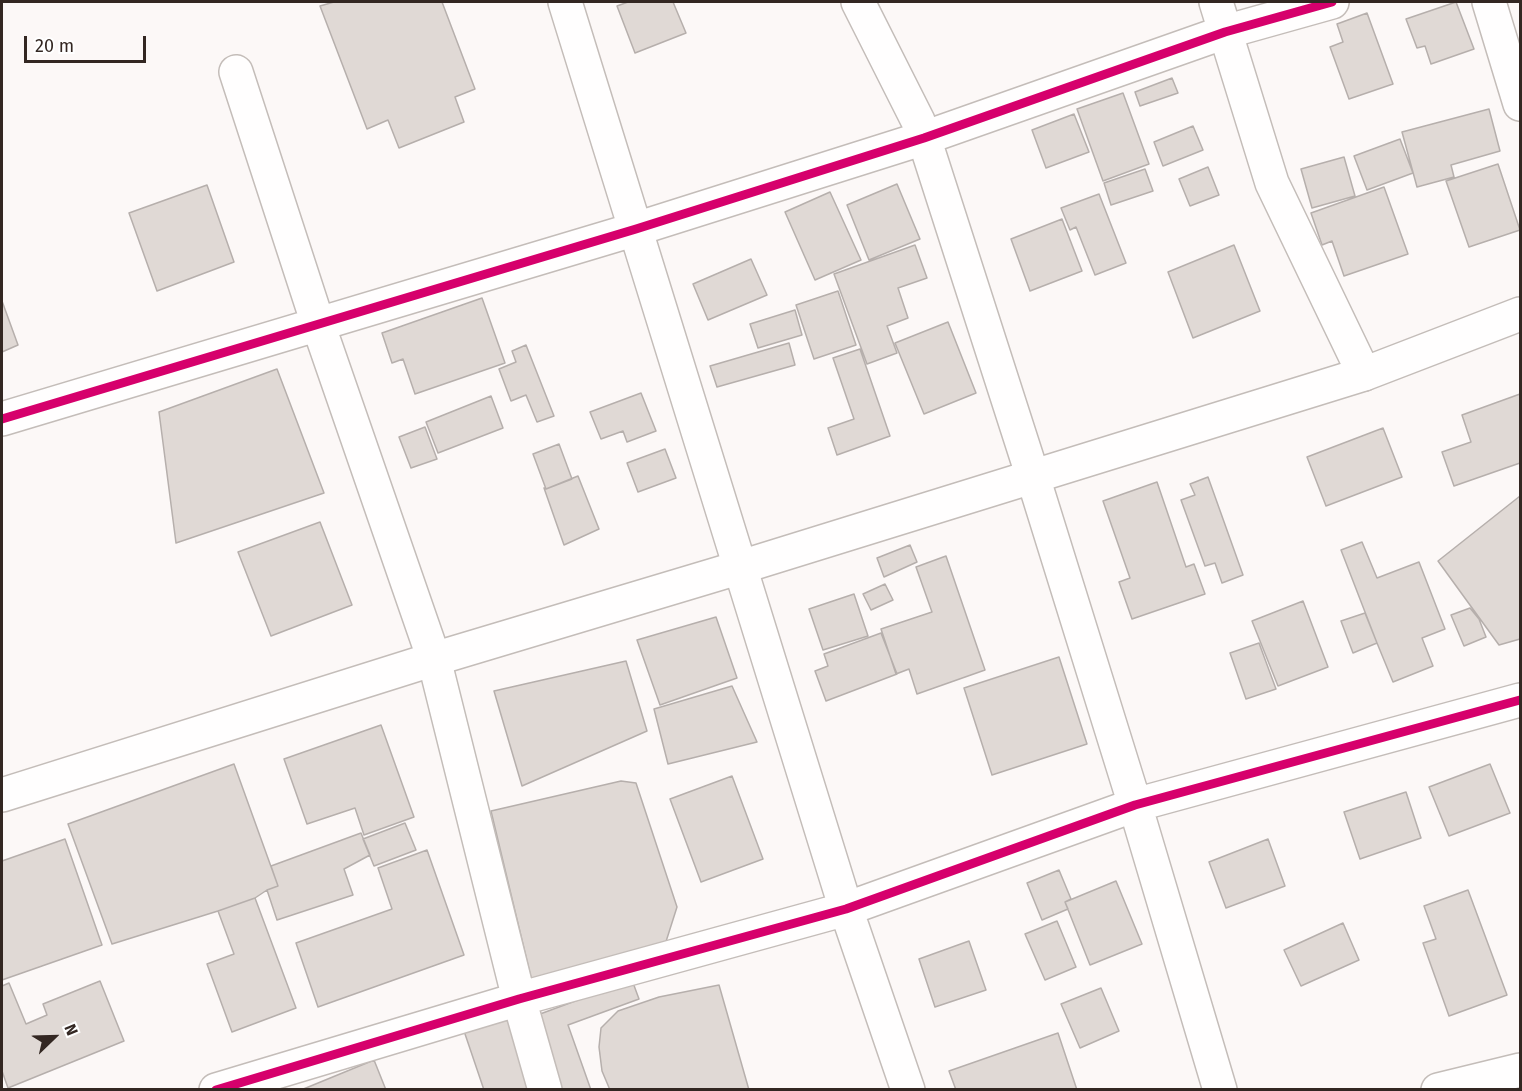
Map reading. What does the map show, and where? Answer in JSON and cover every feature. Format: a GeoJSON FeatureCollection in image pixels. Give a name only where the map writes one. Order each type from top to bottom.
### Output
{"type":"FeatureCollection","features":[{"type":"Feature","properties":{"kind":"street"},"geometry":{"type":"LineString","coordinates":[[565,2],[846,909],[908,1089]]}},
{"type":"Feature","properties":{"kind":"street"},"geometry":{"type":"LineString","coordinates":[[858,2],[918,121],[924,138],[1033,477],[1220,1089]]}},
{"type":"Feature","properties":{"kind":"street"},"geometry":{"type":"LineString","coordinates":[[1216,2],[1272,183],[1364,374]]}},
{"type":"Feature","properties":{"kind":"street"},"geometry":{"type":"LineString","coordinates":[[2,419],[636,229],[924,138],[1225,32],[1332,2]]}},
{"type":"Feature","properties":{"kind":"street"},"geometry":{"type":"LineString","coordinates":[[1489,2],[1521,104]]}},
{"type":"Feature","properties":{"kind":"street"},"geometry":{"type":"LineString","coordinates":[[236,72],[318,324],[434,659],[519,999],[545,1089]]}},
{"type":"Feature","properties":{"kind":"street"},"geometry":{"type":"LineString","coordinates":[[2,795],[434,659],[741,567],[1364,374],[1521,314]]}},
{"type":"Feature","properties":{"kind":"street"},"geometry":{"type":"LineString","coordinates":[[216,1089],[519,999],[846,909],[1135,805],[1521,700]]}},
{"type":"Feature","properties":{"kind":"street"},"geometry":{"type":"LineString","coordinates":[[1438,1089],[1521,1070]]}},
{"type":"Feature","properties":{"kind":"building"},"geometry":{"type":"Polygon","coordinates":[[[334,2],[442,2],[475,89],[455,97],[464,122],[399,148],[388,120],[367,129],[320,6],[334,2]]]}},
{"type":"Feature","properties":{"kind":"building"},"geometry":{"type":"Polygon","coordinates":[[[628,2],[673,2],[686,33],[635,53],[617,6],[628,2]]]}},
{"type":"Feature","properties":{"kind":"building"},"geometry":{"type":"Polygon","coordinates":[[[1456,2],[1474,49],[1431,64],[1425,46],[1417,48],[1406,19],[1456,2]]]}},
{"type":"Feature","properties":{"kind":"building"},"geometry":{"type":"Polygon","coordinates":[[[1367,13],[1393,84],[1349,99],[1330,47],[1343,42],[1337,24],[1367,13]]]}},
{"type":"Feature","properties":{"kind":"building"},"geometry":{"type":"Polygon","coordinates":[[[1172,78],[1178,93],[1140,106],[1135,92],[1172,78]]]}},
{"type":"Feature","properties":{"kind":"building"},"geometry":{"type":"Polygon","coordinates":[[[1123,93],[1149,164],[1103,181],[1077,109],[1123,93]]]}},
{"type":"Feature","properties":{"kind":"building"},"geometry":{"type":"Polygon","coordinates":[[[1489,109],[1500,151],[1451,165],[1454,177],[1417,187],[1402,132],[1489,109]]]}},
{"type":"Feature","properties":{"kind":"building"},"geometry":{"type":"Polygon","coordinates":[[[1074,114],[1089,152],[1046,168],[1032,130],[1074,114]]]}},
{"type":"Feature","properties":{"kind":"building"},"geometry":{"type":"Polygon","coordinates":[[[1193,126],[1203,150],[1163,166],[1154,142],[1193,126]]]}},
{"type":"Feature","properties":{"kind":"building"},"geometry":{"type":"Polygon","coordinates":[[[1400,139],[1413,173],[1367,190],[1354,156],[1400,139]]]}},
{"type":"Feature","properties":{"kind":"building"},"geometry":{"type":"Polygon","coordinates":[[[1344,157],[1355,196],[1312,208],[1301,169],[1344,157]]]}},
{"type":"Feature","properties":{"kind":"building"},"geometry":{"type":"Polygon","coordinates":[[[1498,164],[1520,230],[1469,247],[1446,181],[1498,164]]]}},
{"type":"Feature","properties":{"kind":"building"},"geometry":{"type":"Polygon","coordinates":[[[1208,167],[1219,195],[1190,206],[1179,179],[1208,167]]]}},
{"type":"Feature","properties":{"kind":"building"},"geometry":{"type":"Polygon","coordinates":[[[1145,169],[1153,191],[1111,205],[1104,183],[1145,169]]]}},
{"type":"Feature","properties":{"kind":"building"},"geometry":{"type":"Polygon","coordinates":[[[897,184],[920,239],[869,260],[847,205],[897,184]]]}},
{"type":"Feature","properties":{"kind":"building"},"geometry":{"type":"Polygon","coordinates":[[[207,185],[234,262],[157,291],[129,213],[207,185]]]}},
{"type":"Feature","properties":{"kind":"building"},"geometry":{"type":"Polygon","coordinates":[[[1384,187],[1408,254],[1344,276],[1332,241],[1322,245],[1311,213],[1384,187]]]}},
{"type":"Feature","properties":{"kind":"building"},"geometry":{"type":"Polygon","coordinates":[[[830,192],[861,260],[815,280],[785,212],[830,192]]]}},
{"type":"Feature","properties":{"kind":"building"},"geometry":{"type":"Polygon","coordinates":[[[1099,194],[1126,263],[1095,275],[1076,227],[1070,230],[1061,208],[1099,194]]]}},
{"type":"Feature","properties":{"kind":"building"},"geometry":{"type":"Polygon","coordinates":[[[1062,219],[1082,271],[1030,291],[1011,239],[1062,219]]]}},
{"type":"Feature","properties":{"kind":"building"},"geometry":{"type":"Polygon","coordinates":[[[915,245],[927,278],[898,288],[908,318],[887,326],[897,353],[867,364],[834,274],[915,245]]]}},
{"type":"Feature","properties":{"kind":"building"},"geometry":{"type":"Polygon","coordinates":[[[1234,245],[1260,311],[1193,338],[1168,272],[1234,245]]]}},
{"type":"Feature","properties":{"kind":"building"},"geometry":{"type":"Polygon","coordinates":[[[751,259],[767,295],[708,320],[693,284],[751,259]]]}},
{"type":"Feature","properties":{"kind":"building"},"geometry":{"type":"Polygon","coordinates":[[[838,291],[856,345],[814,359],[796,305],[838,291]]]}},
{"type":"Feature","properties":{"kind":"building"},"geometry":{"type":"Polygon","coordinates":[[[482,298],[505,363],[415,394],[403,359],[392,363],[382,333],[482,298]]]}},
{"type":"Feature","properties":{"kind":"building"},"geometry":{"type":"Polygon","coordinates":[[[2,301],[18,345],[2,352],[2,301]]]}},
{"type":"Feature","properties":{"kind":"building"},"geometry":{"type":"Polygon","coordinates":[[[795,310],[802,335],[758,348],[750,324],[795,310]]]}},
{"type":"Feature","properties":{"kind":"building"},"geometry":{"type":"Polygon","coordinates":[[[948,322],[976,393],[924,414],[895,343],[948,322]]]}},
{"type":"Feature","properties":{"kind":"building"},"geometry":{"type":"Polygon","coordinates":[[[789,343],[795,365],[717,387],[710,366],[789,343]]]}},
{"type":"Feature","properties":{"kind":"building"},"geometry":{"type":"Polygon","coordinates":[[[526,345],[554,416],[537,422],[526,395],[511,401],[499,369],[516,362],[512,351],[526,345]]]}},
{"type":"Feature","properties":{"kind":"building"},"geometry":{"type":"Polygon","coordinates":[[[860,349],[890,436],[837,455],[828,428],[854,419],[833,358],[860,349]]]}},
{"type":"Feature","properties":{"kind":"building"},"geometry":{"type":"Polygon","coordinates":[[[277,369],[324,493],[176,543],[159,412],[277,369]]]}},
{"type":"Feature","properties":{"kind":"building"},"geometry":{"type":"Polygon","coordinates":[[[641,393],[656,431],[627,442],[623,431],[601,439],[590,412],[641,393]]]}},
{"type":"Feature","properties":{"kind":"building"},"geometry":{"type":"Polygon","coordinates":[[[1520,394],[1520,463],[1454,486],[1442,452],[1471,442],[1462,415],[1520,394]]]}},
{"type":"Feature","properties":{"kind":"building"},"geometry":{"type":"Polygon","coordinates":[[[491,396],[503,428],[438,453],[426,422],[491,396]]]}},
{"type":"Feature","properties":{"kind":"building"},"geometry":{"type":"Polygon","coordinates":[[[425,427],[437,459],[411,468],[399,437],[425,427]]]}},
{"type":"Feature","properties":{"kind":"building"},"geometry":{"type":"Polygon","coordinates":[[[1383,428],[1402,477],[1326,506],[1307,457],[1383,428]]]}},
{"type":"Feature","properties":{"kind":"building"},"geometry":{"type":"Polygon","coordinates":[[[559,444],[572,479],[546,489],[533,454],[559,444]]]}},
{"type":"Feature","properties":{"kind":"building"},"geometry":{"type":"Polygon","coordinates":[[[665,449],[676,478],[638,492],[627,463],[665,449]]]}},
{"type":"Feature","properties":{"kind":"building"},"geometry":{"type":"Polygon","coordinates":[[[578,476],[599,529],[564,545],[544,488],[578,476]]]}},
{"type":"Feature","properties":{"kind":"building"},"geometry":{"type":"Polygon","coordinates":[[[1208,477],[1243,575],[1222,583],[1215,563],[1205,566],[1181,500],[1195,495],[1190,484],[1208,477]]]}},
{"type":"Feature","properties":{"kind":"building"},"geometry":{"type":"Polygon","coordinates":[[[1157,482],[1186,567],[1194,564],[1205,594],[1132,619],[1119,582],[1130,578],[1103,501],[1157,482]]]}},
{"type":"Feature","properties":{"kind":"building"},"geometry":{"type":"Polygon","coordinates":[[[1520,496],[1520,639],[1499,645],[1438,561],[1520,496]]]}},
{"type":"Feature","properties":{"kind":"building"},"geometry":{"type":"Polygon","coordinates":[[[320,522],[352,605],[271,636],[238,552],[320,522]]]}},
{"type":"Feature","properties":{"kind":"building"},"geometry":{"type":"Polygon","coordinates":[[[1362,542],[1377,578],[1419,562],[1445,629],[1422,638],[1433,666],[1393,682],[1341,550],[1362,542]]]}},
{"type":"Feature","properties":{"kind":"building"},"geometry":{"type":"Polygon","coordinates":[[[910,545],[917,562],[884,577],[877,558],[910,545]]]}},
{"type":"Feature","properties":{"kind":"building"},"geometry":{"type":"Polygon","coordinates":[[[946,556],[985,670],[917,694],[909,669],[896,674],[881,629],[932,612],[916,567],[946,556]]]}},
{"type":"Feature","properties":{"kind":"building"},"geometry":{"type":"Polygon","coordinates":[[[885,584],[893,600],[871,610],[863,594],[885,584]]]}},
{"type":"Feature","properties":{"kind":"building"},"geometry":{"type":"Polygon","coordinates":[[[854,594],[868,636],[823,650],[809,609],[854,594]]]}},
{"type":"Feature","properties":{"kind":"building"},"geometry":{"type":"Polygon","coordinates":[[[1303,601],[1328,667],[1278,686],[1252,621],[1303,601]]]}},
{"type":"Feature","properties":{"kind":"building"},"geometry":{"type":"Polygon","coordinates":[[[1470,608],[1479,619],[1486,637],[1464,646],[1451,615],[1470,608]]]}},
{"type":"Feature","properties":{"kind":"building"},"geometry":{"type":"Polygon","coordinates":[[[1365,613],[1377,643],[1353,653],[1341,621],[1365,613]]]}},
{"type":"Feature","properties":{"kind":"building"},"geometry":{"type":"Polygon","coordinates":[[[716,617],[737,678],[660,705],[637,640],[716,617]]]}},
{"type":"Feature","properties":{"kind":"building"},"geometry":{"type":"Polygon","coordinates":[[[881,633],[897,674],[826,701],[815,671],[828,666],[824,654],[881,633]]]}},
{"type":"Feature","properties":{"kind":"building"},"geometry":{"type":"Polygon","coordinates":[[[1259,643],[1276,689],[1246,699],[1230,653],[1259,643]]]}},
{"type":"Feature","properties":{"kind":"building"},"geometry":{"type":"Polygon","coordinates":[[[1059,657],[1087,744],[992,775],[964,688],[1059,657]]]}},
{"type":"Feature","properties":{"kind":"building"},"geometry":{"type":"Polygon","coordinates":[[[626,661],[647,731],[522,786],[494,691],[626,661]]]}},
{"type":"Feature","properties":{"kind":"building"},"geometry":{"type":"Polygon","coordinates":[[[732,686],[757,742],[668,764],[654,709],[732,686]]]}},
{"type":"Feature","properties":{"kind":"building"},"geometry":{"type":"Polygon","coordinates":[[[381,725],[414,817],[364,835],[355,808],[307,824],[284,759],[381,725]]]}},
{"type":"Feature","properties":{"kind":"building"},"geometry":{"type":"Polygon","coordinates":[[[234,764],[278,886],[255,898],[218,911],[112,944],[68,824],[234,764]]]}},
{"type":"Feature","properties":{"kind":"building"},"geometry":{"type":"Polygon","coordinates":[[[1490,764],[1510,813],[1449,836],[1429,787],[1490,764]]]}},
{"type":"Feature","properties":{"kind":"building"},"geometry":{"type":"Polygon","coordinates":[[[732,776],[763,859],[701,882],[670,799],[732,776]]]}},
{"type":"Feature","properties":{"kind":"building"},"geometry":{"type":"Polygon","coordinates":[[[621,781],[636,783],[677,907],[663,951],[532,982],[491,811],[621,781]]]}},
{"type":"Feature","properties":{"kind":"building"},"geometry":{"type":"Polygon","coordinates":[[[1406,792],[1421,838],[1360,859],[1344,812],[1406,792]]]}},
{"type":"Feature","properties":{"kind":"building"},"geometry":{"type":"Polygon","coordinates":[[[405,823],[416,850],[374,866],[363,839],[405,823]]]}},
{"type":"Feature","properties":{"kind":"building"},"geometry":{"type":"Polygon","coordinates":[[[361,833],[370,855],[344,869],[353,895],[277,920],[267,890],[278,886],[271,866],[361,833]]]}},
{"type":"Feature","properties":{"kind":"building"},"geometry":{"type":"Polygon","coordinates":[[[65,839],[102,945],[2,980],[2,861],[65,839]]]}},
{"type":"Feature","properties":{"kind":"building"},"geometry":{"type":"Polygon","coordinates":[[[1268,839],[1285,886],[1226,908],[1209,862],[1268,839]]]}},
{"type":"Feature","properties":{"kind":"building"},"geometry":{"type":"Polygon","coordinates":[[[427,850],[464,955],[318,1007],[296,943],[392,909],[378,868],[427,850]]]}},
{"type":"Feature","properties":{"kind":"building"},"geometry":{"type":"Polygon","coordinates":[[[1059,870],[1071,899],[1065,902],[1068,909],[1042,920],[1027,883],[1059,870]]]}},
{"type":"Feature","properties":{"kind":"building"},"geometry":{"type":"Polygon","coordinates":[[[1116,881],[1142,944],[1090,965],[1065,902],[1116,881]]]}},
{"type":"Feature","properties":{"kind":"building"},"geometry":{"type":"Polygon","coordinates":[[[1468,890],[1507,995],[1449,1016],[1423,943],[1436,939],[1424,906],[1468,890]]]}},
{"type":"Feature","properties":{"kind":"building"},"geometry":{"type":"Polygon","coordinates":[[[255,898],[296,1008],[232,1032],[207,964],[234,954],[218,911],[255,898]]]}},
{"type":"Feature","properties":{"kind":"building"},"geometry":{"type":"Polygon","coordinates":[[[1057,921],[1076,967],[1045,980],[1025,934],[1057,921]]]}},
{"type":"Feature","properties":{"kind":"building"},"geometry":{"type":"Polygon","coordinates":[[[1343,923],[1359,960],[1301,986],[1284,950],[1343,923]]]}},
{"type":"Feature","properties":{"kind":"building"},"geometry":{"type":"Polygon","coordinates":[[[969,941],[986,990],[935,1007],[919,959],[969,941]]]}},
{"type":"Feature","properties":{"kind":"building"},"geometry":{"type":"Polygon","coordinates":[[[632,980],[639,999],[568,1025],[591,1090],[558,1090],[532,1017],[632,980]]]}},
{"type":"Feature","properties":{"kind":"building"},"geometry":{"type":"Polygon","coordinates":[[[100,981],[124,1041],[8,1088],[2,1071],[2,986],[9,983],[26,1024],[47,1015],[43,1004],[100,981]]]}},
{"type":"Feature","properties":{"kind":"building"},"geometry":{"type":"Polygon","coordinates":[[[719,985],[749,1090],[610,1090],[602,1071],[599,1047],[601,1028],[618,1011],[659,997],[719,985]]]}},
{"type":"Feature","properties":{"kind":"building"},"geometry":{"type":"Polygon","coordinates":[[[1101,988],[1119,1031],[1080,1048],[1061,1004],[1101,988]]]}},
{"type":"Feature","properties":{"kind":"building"},"geometry":{"type":"Polygon","coordinates":[[[507,1017],[532,1090],[484,1090],[464,1031],[507,1017]]]}},
{"type":"Feature","properties":{"kind":"building"},"geometry":{"type":"Polygon","coordinates":[[[1058,1033],[1077,1090],[956,1090],[949,1071],[1058,1033]]]}},
{"type":"Feature","properties":{"kind":"building"},"geometry":{"type":"Polygon","coordinates":[[[374,1060],[386,1090],[301,1090],[374,1060]]]}},
{"type":"Feature","properties":{"kind":"cycle path"},"geometry":{"type":"LineString","coordinates":[[2,419],[636,229],[924,138],[1225,32],[1332,2]]}},
{"type":"Feature","properties":{"kind":"cycle path"},"geometry":{"type":"LineString","coordinates":[[216,1090],[519,999],[846,909],[1135,805],[1520,700]]}}]}
